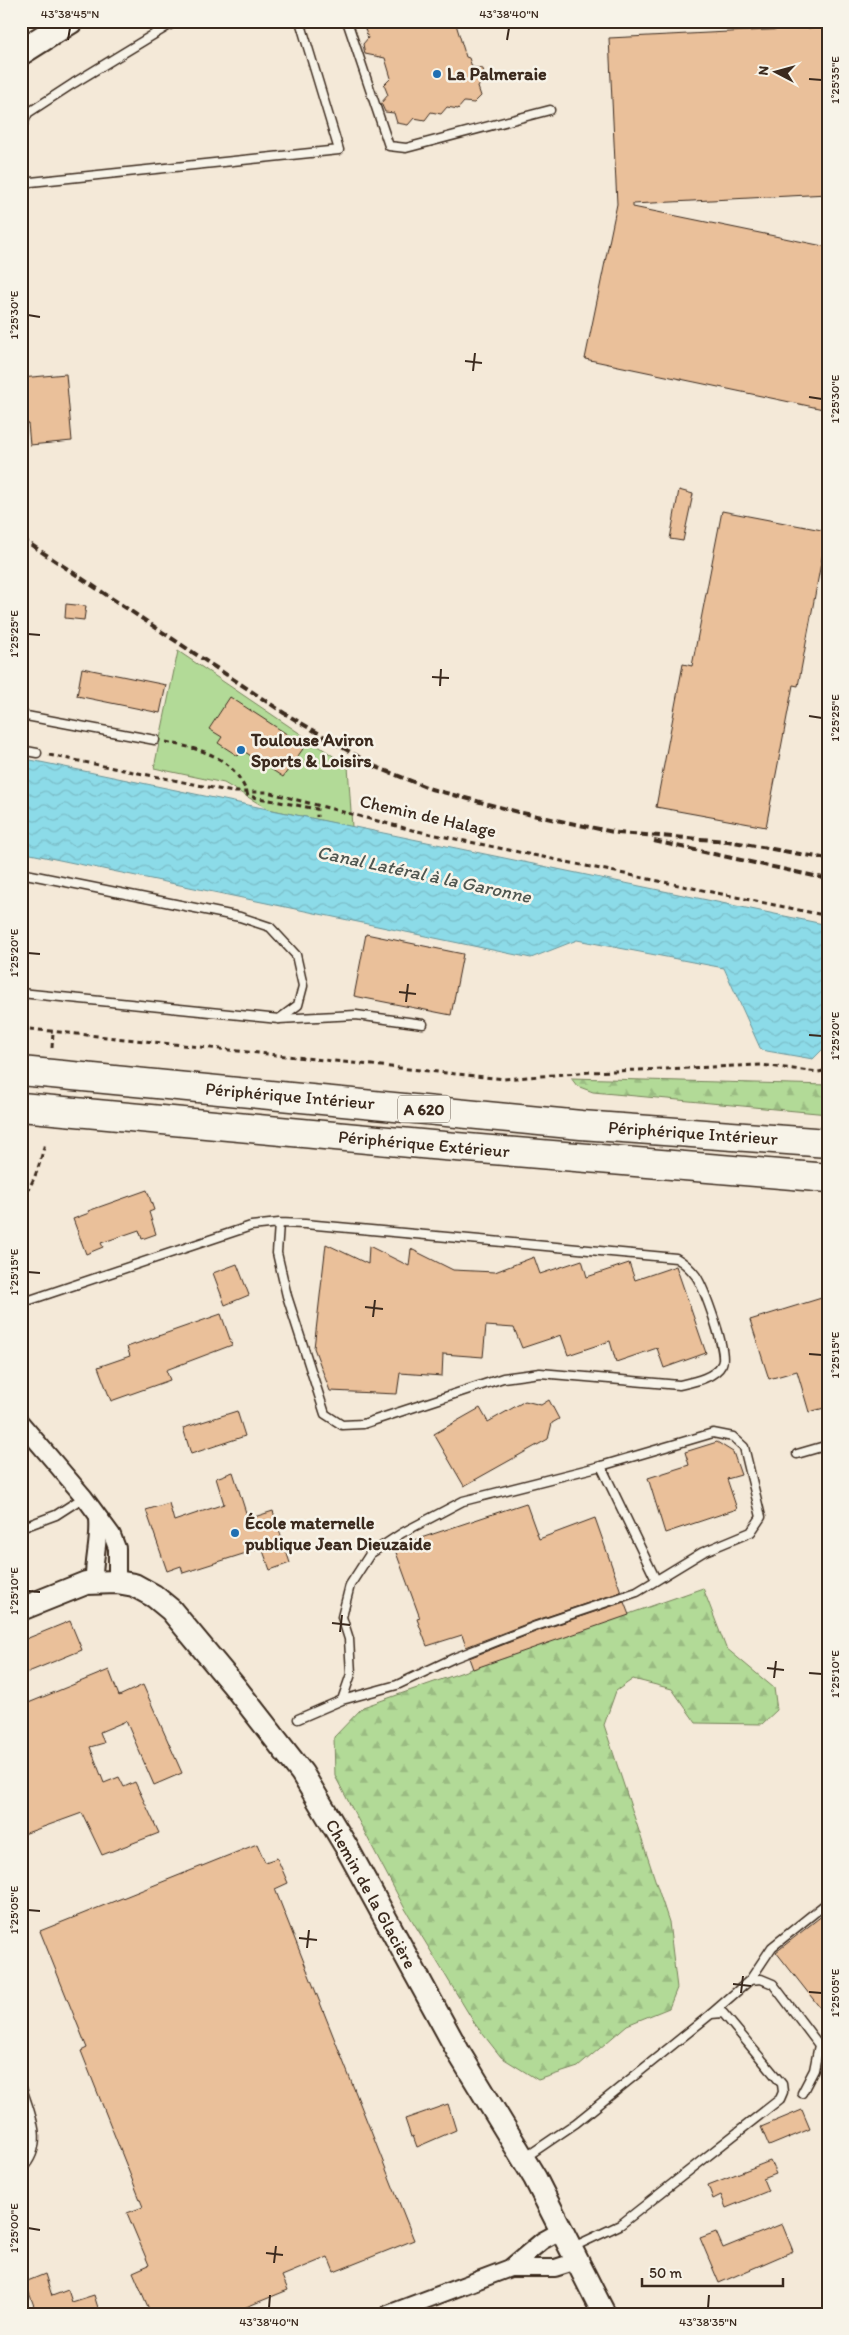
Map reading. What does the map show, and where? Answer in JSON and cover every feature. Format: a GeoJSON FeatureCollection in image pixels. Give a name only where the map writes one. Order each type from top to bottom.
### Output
{"type":"FeatureCollection","features":[{"type":"Feature","properties":{"kind":"highway","name":"Périphérique Intérieur"},"geometry":{"type":"LineString","coordinates":[[21,1071],[581,1125],[828,1143]]}},
{"type":"Feature","properties":{"kind":"highway","name":"Périphérique Extérieur"},"geometry":{"type":"LineString","coordinates":[[21,1107],[124,1115],[432,1146],[828,1178]]}},
{"type":"Feature","properties":{"kind":"highway"},"geometry":{"type":"LineString","coordinates":[[21,1124],[124,1115]]}},
{"type":"Feature","properties":{"kind":"main road"},"geometry":{"type":"LineString","coordinates":[[21,52],[70,21]]}},
{"type":"Feature","properties":{"kind":"street"},"geometry":{"type":"LineString","coordinates":[[21,1423],[84,1497],[98,1519],[112,1535],[117,1548],[117,1582]]}},
{"type":"Feature","properties":{"kind":"street"},"geometry":{"type":"LineString","coordinates":[[94,1582],[99,1537],[98,1519]]}},
{"type":"Feature","properties":{"kind":"street","name":"Chemin de la Glacière"},"geometry":{"type":"LineString","coordinates":[[21,1609],[68,1589],[94,1582],[117,1582],[141,1589],[154,1596],[171,1610],[302,1773],[347,1848],[459,2053],[524,2158],[604,2314]]}},
{"type":"Feature","properties":{"kind":"street"},"geometry":{"type":"LineString","coordinates":[[388,2314],[510,2268],[542,2241],[570,2246],[555,2268],[510,2268]]}},
{"type":"Feature","properties":{"kind":"lane"},"geometry":{"type":"LineString","coordinates":[[21,128],[28,113],[176,21]]}},
{"type":"Feature","properties":{"kind":"lane"},"geometry":{"type":"LineString","coordinates":[[21,183],[339,150],[300,21]]}},
{"type":"Feature","properties":{"kind":"lane"},"geometry":{"type":"LineString","coordinates":[[347,21],[389,146],[406,148],[550,110]]}},
{"type":"Feature","properties":{"kind":"lane"},"geometry":{"type":"LineString","coordinates":[[21,715],[155,740]]}},
{"type":"Feature","properties":{"kind":"lane"},"geometry":{"type":"LineString","coordinates":[[21,750],[37,753]]}},
{"type":"Feature","properties":{"kind":"lane"},"geometry":{"type":"LineString","coordinates":[[21,873],[240,917],[270,928],[296,955],[303,986],[298,1005],[279,1019]]}},
{"type":"Feature","properties":{"kind":"lane"},"geometry":{"type":"LineString","coordinates":[[21,993],[279,1019],[356,1015],[423,1024]]}},
{"type":"Feature","properties":{"kind":"lane"},"geometry":{"type":"LineString","coordinates":[[21,1303],[251,1226],[279,1223],[676,1258],[688,1265],[698,1278],[723,1346],[723,1362],[716,1372],[694,1382],[678,1385],[540,1373],[503,1378],[363,1424],[342,1425],[325,1414],[287,1296],[277,1253],[279,1223]]}},
{"type":"Feature","properties":{"kind":"lane"},"geometry":{"type":"LineString","coordinates":[[298,1719],[342,1700],[397,1685],[454,1658],[527,1629],[637,1592],[703,1552],[751,1532],[761,1518],[744,1447],[734,1437],[713,1433],[601,1466],[463,1501],[402,1533],[370,1554],[350,1585],[342,1617],[349,1639],[351,1674],[342,1700]]}},
{"type":"Feature","properties":{"kind":"lane"},"geometry":{"type":"LineString","coordinates":[[797,1454],[828,1444]]}},
{"type":"Feature","properties":{"kind":"lane"},"geometry":{"type":"LineString","coordinates":[[601,1466],[656,1580]]}},
{"type":"Feature","properties":{"kind":"lane"},"geometry":{"type":"LineString","coordinates":[[21,1528],[56,1515],[84,1497]]}},
{"type":"Feature","properties":{"kind":"lane"},"geometry":{"type":"LineString","coordinates":[[524,2158],[576,2123],[711,2014],[750,1980],[772,1947],[828,1902]]}},
{"type":"Feature","properties":{"kind":"lane"},"geometry":{"type":"LineString","coordinates":[[750,1980],[761,1979],[773,1984],[819,2045],[814,2070],[802,2092]]}},
{"type":"Feature","properties":{"kind":"lane"},"geometry":{"type":"LineString","coordinates":[[570,2246],[620,2225],[780,2099],[783,2092],[782,2084],[723,2013],[711,2014]]}},
{"type":"Feature","properties":{"kind":"lane"},"geometry":{"type":"LineString","coordinates":[[21,2085],[36,2139],[35,2151],[29,2162],[21,2170]]}},
{"type":"Feature","properties":{"kind":"path"},"geometry":{"type":"LineString","coordinates":[[155,740],[202,749],[233,768],[248,796],[317,809],[317,816]]}},
{"type":"Feature","properties":{"kind":"path","name":"Chemin de Halage"},"geometry":{"type":"LineString","coordinates":[[37,753],[225,791],[267,792],[412,830],[828,916]]}},
{"type":"Feature","properties":{"kind":"path"},"geometry":{"type":"LineString","coordinates":[[21,1028],[504,1079],[590,1072],[761,1065],[818,1072],[828,1070]]}},
{"type":"Feature","properties":{"kind":"path"},"geometry":{"type":"LineString","coordinates":[[52,1048],[53,1032]]}},
{"type":"Feature","properties":{"kind":"path"},"geometry":{"type":"LineString","coordinates":[[21,1199],[32,1183],[40,1165],[44,1143]]}},
{"type":"Feature","properties":{"kind":"green space","name":"Toulouse Aviron Sports & Loisirs"},"geometry":{"type":"Polygon","coordinates":[[[178,651],[348,766],[352,827],[268,809],[224,783],[154,768],[178,651]]]}},
{"type":"Feature","properties":{"kind":"green space"},"geometry":{"type":"Polygon","coordinates":[[[571,1078],[828,1085],[828,1114],[593,1092],[577,1086],[571,1078]]]}},
{"type":"Feature","properties":{"kind":"green space"},"geometry":{"type":"Polygon","coordinates":[[[703,1588],[726,1648],[774,1688],[777,1710],[762,1724],[696,1723],[672,1689],[633,1679],[616,1691],[604,1725],[669,1922],[677,1988],[669,2008],[627,2025],[578,2067],[538,2080],[501,2057],[475,2024],[404,1907],[335,1776],[334,1737],[363,1707],[703,1588]]]}},
{"type":"Feature","properties":{"kind":"water","name":"Canal Latéral à la Garonne"},"geometry":{"type":"Polygon","coordinates":[[[21,758],[828,925],[828,1044],[813,1059],[761,1050],[724,968],[577,940],[531,958],[21,852],[21,758]]]}},
{"type":"Feature","properties":{"kind":"building","name":"La Palmeraie"},"geometry":{"type":"Polygon","coordinates":[[[372,21],[455,21],[466,57],[469,58],[472,67],[483,69],[485,78],[478,87],[481,96],[474,103],[464,102],[458,109],[447,107],[441,114],[431,112],[425,120],[414,118],[408,125],[397,123],[394,113],[385,112],[381,103],[388,95],[384,85],[391,78],[385,58],[365,54],[363,44],[368,38],[365,29],[372,21]]]}},
{"type":"Feature","properties":{"kind":"building"},"geometry":{"type":"Polygon","coordinates":[[[828,27],[828,194],[633,204],[633,207],[828,247],[828,410],[585,359],[617,204],[609,38],[828,27]]]}},
{"type":"Feature","properties":{"kind":"building"},"geometry":{"type":"Polygon","coordinates":[[[66,374],[72,441],[30,445],[28,423],[21,424],[21,378],[66,374]]]}},
{"type":"Feature","properties":{"kind":"building"},"geometry":{"type":"Polygon","coordinates":[[[679,490],[693,494],[683,541],[670,539],[679,490]]]}},
{"type":"Feature","properties":{"kind":"building"},"geometry":{"type":"Polygon","coordinates":[[[722,511],[827,531],[798,686],[793,685],[766,827],[656,807],[683,664],[692,666],[722,511]]]}},
{"type":"Feature","properties":{"kind":"building"},"geometry":{"type":"Polygon","coordinates":[[[66,604],[86,606],[84,620],[65,618],[66,604]]]}},
{"type":"Feature","properties":{"kind":"building"},"geometry":{"type":"Polygon","coordinates":[[[82,668],[166,685],[160,713],[77,696],[82,668]]]}},
{"type":"Feature","properties":{"kind":"building"},"geometry":{"type":"Polygon","coordinates":[[[230,697],[305,746],[283,777],[242,750],[238,756],[218,743],[222,737],[209,729],[230,697]]]}},
{"type":"Feature","properties":{"kind":"building"},"geometry":{"type":"Polygon","coordinates":[[[366,934],[463,954],[451,1015],[354,996],[366,934]]]}},
{"type":"Feature","properties":{"kind":"building"},"geometry":{"type":"Polygon","coordinates":[[[147,1190],[154,1210],[149,1212],[156,1234],[142,1239],[139,1230],[101,1243],[103,1247],[86,1254],[73,1219],[89,1213],[88,1211],[147,1190]]]}},
{"type":"Feature","properties":{"kind":"building"},"geometry":{"type":"Polygon","coordinates":[[[326,1244],[368,1264],[369,1246],[409,1266],[411,1249],[453,1270],[495,1272],[534,1257],[540,1274],[582,1260],[587,1277],[629,1263],[635,1280],[676,1266],[706,1353],[664,1368],[657,1348],[616,1362],[610,1341],[568,1355],[561,1335],[522,1348],[514,1328],[486,1326],[483,1357],[443,1354],[442,1376],[400,1373],[397,1394],[330,1391],[314,1348],[326,1244]]]}},
{"type":"Feature","properties":{"kind":"building"},"geometry":{"type":"Polygon","coordinates":[[[237,1264],[249,1295],[225,1305],[213,1273],[237,1264]]]}},
{"type":"Feature","properties":{"kind":"building"},"geometry":{"type":"Polygon","coordinates":[[[828,1296],[828,1407],[809,1412],[797,1371],[769,1379],[750,1320],[828,1296]]]}},
{"type":"Feature","properties":{"kind":"building"},"geometry":{"type":"Polygon","coordinates":[[[221,1314],[232,1345],[166,1370],[170,1380],[111,1401],[98,1367],[130,1356],[127,1347],[221,1314]]]}},
{"type":"Feature","properties":{"kind":"building"},"geometry":{"type":"Polygon","coordinates":[[[549,1400],[559,1419],[552,1423],[548,1439],[464,1486],[434,1434],[480,1408],[488,1422],[525,1401],[541,1405],[549,1400]]]}},
{"type":"Feature","properties":{"kind":"building"},"geometry":{"type":"Polygon","coordinates":[[[237,1411],[245,1436],[191,1454],[183,1428],[237,1411]]]}},
{"type":"Feature","properties":{"kind":"building"},"geometry":{"type":"Polygon","coordinates":[[[717,1442],[733,1452],[741,1475],[727,1479],[737,1509],[665,1533],[648,1478],[689,1465],[685,1452],[717,1442]]]}},
{"type":"Feature","properties":{"kind":"building"},"geometry":{"type":"Polygon","coordinates":[[[233,1472],[248,1519],[273,1511],[290,1563],[270,1570],[262,1548],[183,1573],[181,1566],[167,1571],[146,1510],[169,1503],[174,1521],[224,1504],[216,1478],[233,1472]]]}},
{"type":"Feature","properties":{"kind":"building"},"geometry":{"type":"Polygon","coordinates":[[[526,1503],[539,1539],[595,1518],[621,1592],[534,1621],[466,1647],[462,1635],[427,1646],[417,1619],[420,1618],[394,1547],[526,1503]]]}},
{"type":"Feature","properties":{"kind":"building"},"geometry":{"type":"Polygon","coordinates":[[[624,1602],[629,1615],[473,1669],[469,1658],[538,1631],[624,1602]]]}},
{"type":"Feature","properties":{"kind":"building"},"geometry":{"type":"Polygon","coordinates":[[[70,1621],[82,1650],[21,1675],[21,1641],[70,1621]]]}},
{"type":"Feature","properties":{"kind":"building"},"geometry":{"type":"Polygon","coordinates":[[[109,1670],[119,1696],[143,1685],[182,1773],[154,1785],[126,1721],[100,1732],[104,1743],[90,1747],[104,1783],[119,1777],[124,1787],[135,1782],[159,1833],[102,1855],[82,1813],[21,1835],[21,1706],[109,1670]]]}},
{"type":"Feature","properties":{"kind":"building"},"geometry":{"type":"Polygon","coordinates":[[[257,1844],[265,1862],[277,1858],[288,1883],[275,1889],[414,2240],[334,2272],[328,2257],[282,2276],[288,2290],[229,2314],[151,2314],[133,2272],[149,2265],[127,2213],[143,2207],[81,2051],[87,2048],[40,1931],[257,1844]]]}},
{"type":"Feature","properties":{"kind":"building"},"geometry":{"type":"Polygon","coordinates":[[[828,1911],[828,2018],[776,1952],[828,1911]]]}},
{"type":"Feature","properties":{"kind":"building"},"geometry":{"type":"Polygon","coordinates":[[[448,2104],[456,2130],[417,2147],[413,2136],[411,2137],[405,2119],[448,2104]]]}},
{"type":"Feature","properties":{"kind":"building"},"geometry":{"type":"Polygon","coordinates":[[[802,2110],[810,2129],[769,2146],[761,2127],[802,2110]]]}},
{"type":"Feature","properties":{"kind":"building"},"geometry":{"type":"Polygon","coordinates":[[[770,2161],[776,2174],[763,2179],[768,2191],[726,2208],[721,2195],[713,2199],[708,2185],[770,2161]]]}},
{"type":"Feature","properties":{"kind":"building"},"geometry":{"type":"Polygon","coordinates":[[[782,2224],[793,2251],[719,2283],[700,2238],[716,2232],[723,2248],[782,2224]]]}},
{"type":"Feature","properties":{"kind":"building"},"geometry":{"type":"Polygon","coordinates":[[[45,2274],[52,2296],[68,2290],[72,2302],[94,2295],[100,2314],[37,2314],[25,2282],[45,2274]]]}},
{"type":"Feature","properties":{"kind":"railway"},"geometry":{"type":"LineString","coordinates":[[21,538],[284,713],[374,766],[431,789],[518,812],[618,833],[728,841],[828,859]]}},
{"type":"Feature","properties":{"kind":"railway"},"geometry":{"type":"LineString","coordinates":[[654,841],[828,879]]}},
{"type":"Feature","properties":{"kind":"place","name":"La Palmeraie"},"geometry":{"type":"Point","coordinates":[437,74]}},
{"type":"Feature","properties":{"kind":"place","name":"Toulouse Aviron Sports & Loisirs"},"geometry":{"type":"Point","coordinates":[241,750]}},
{"type":"Feature","properties":{"kind":"place","name":"École maternelle publique Jean Dieuzaide"},"geometry":{"type":"Point","coordinates":[235,1533]}}]}
